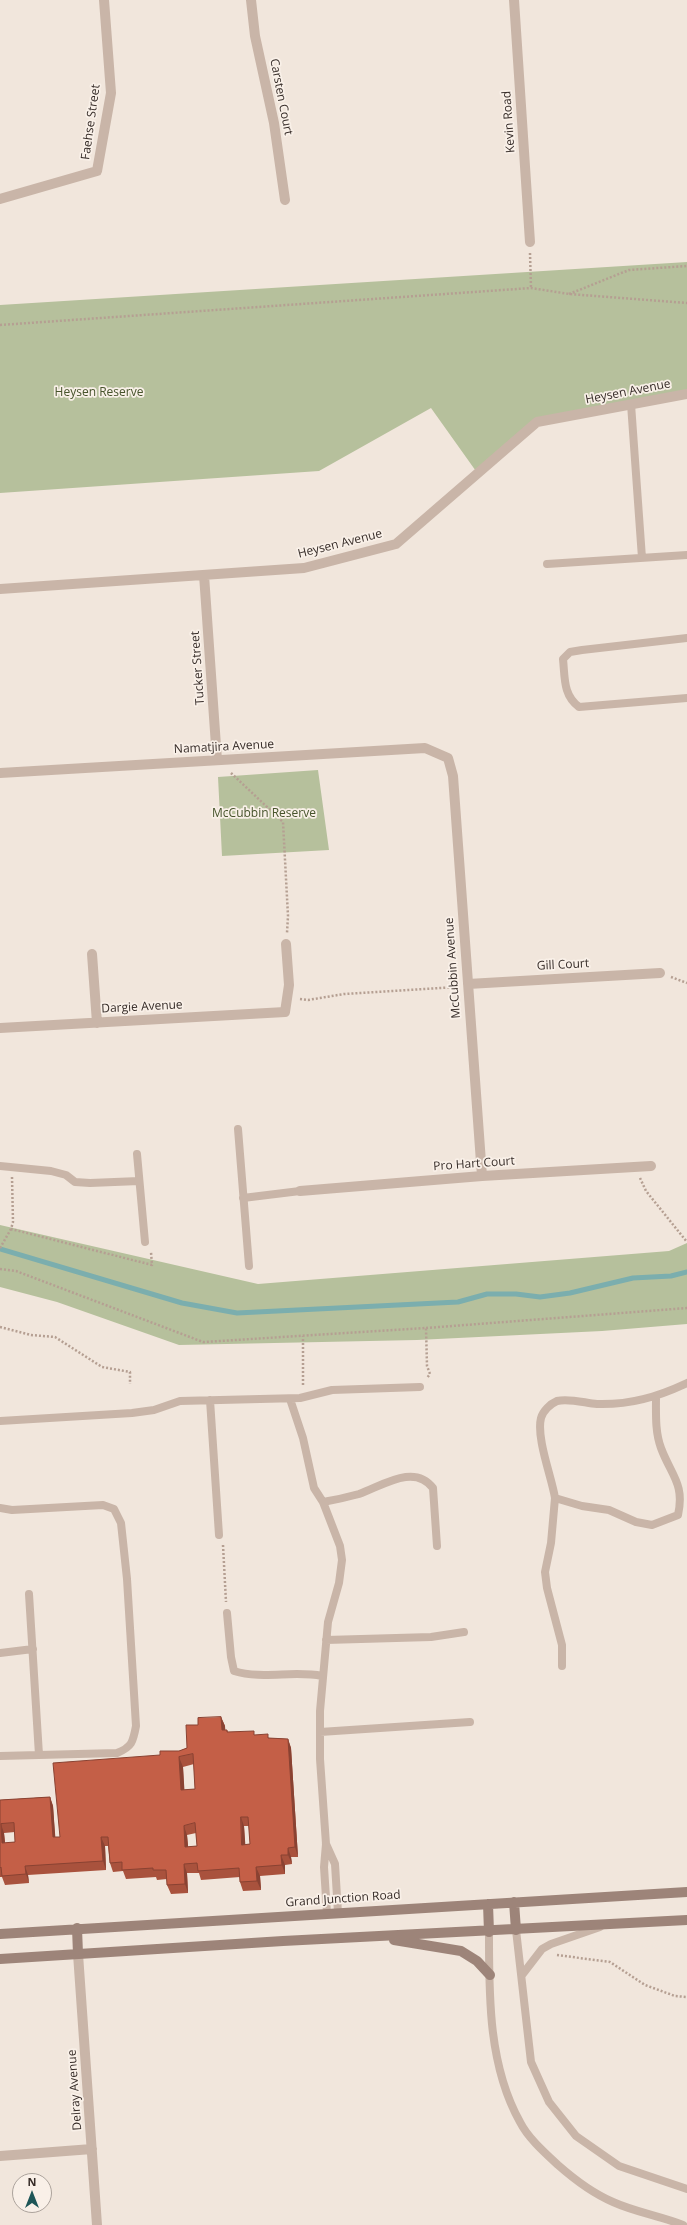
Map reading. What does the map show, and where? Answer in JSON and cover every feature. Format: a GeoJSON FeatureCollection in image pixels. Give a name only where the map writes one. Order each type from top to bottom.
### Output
{"type":"FeatureCollection","features":[{"type":"Feature","properties":{"kind":"main road","name":"Grand Junction Road"},"geometry":{"type":"LineString","coordinates":[[0,1934],[77,1928],[687,1892]]}},
{"type":"Feature","properties":{"kind":"main road"},"geometry":{"type":"LineString","coordinates":[[514,1902],[516,1930]]}},
{"type":"Feature","properties":{"kind":"main road"},"geometry":{"type":"LineString","coordinates":[[488,1904],[489,1932]]}},
{"type":"Feature","properties":{"kind":"main road"},"geometry":{"type":"LineString","coordinates":[[0,1959],[373,1937],[605,1926],[687,1920]]}},
{"type":"Feature","properties":{"kind":"main road"},"geometry":{"type":"LineString","coordinates":[[77,1928],[78,1954]]}},
{"type":"Feature","properties":{"kind":"main road"},"geometry":{"type":"LineString","coordinates":[[373,1937],[461,1951],[477,1960],[490,1975]]}},
{"type":"Feature","properties":{"kind":"street","name":"Faehse Street"},"geometry":{"type":"LineString","coordinates":[[0,199],[97,171],[110,93],[104,0]]}},
{"type":"Feature","properties":{"kind":"street","name":"Carsten Court"},"geometry":{"type":"LineString","coordinates":[[251,0],[255,36],[274,123],[286,200]]}},
{"type":"Feature","properties":{"kind":"street","name":"Kevin Road"},"geometry":{"type":"LineString","coordinates":[[514,0],[530,242]]}},
{"type":"Feature","properties":{"kind":"street","name":"Heysen Avenue"},"geometry":{"type":"LineString","coordinates":[[0,589],[304,568],[396,544],[537,422],[687,394]]}},
{"type":"Feature","properties":{"kind":"street","name":"Tucker Street"},"geometry":{"type":"LineString","coordinates":[[204,575],[218,760]]}},
{"type":"Feature","properties":{"kind":"street","name":"Namatjira Avenue"},"geometry":{"type":"LineString","coordinates":[[0,773],[425,748],[448,758]]}},
{"type":"Feature","properties":{"kind":"street","name":"McCubbin Avenue"},"geometry":{"type":"LineString","coordinates":[[448,758],[453,776],[482,1176]]}},
{"type":"Feature","properties":{"kind":"street"},"geometry":{"type":"LineString","coordinates":[[286,944],[289,985],[287,997]]}},
{"type":"Feature","properties":{"kind":"street"},"geometry":{"type":"LineString","coordinates":[[92,954],[97,1023]]}},
{"type":"Feature","properties":{"kind":"street","name":"Gill Court"},"geometry":{"type":"LineString","coordinates":[[468,984],[660,972]]}},
{"type":"Feature","properties":{"kind":"street","name":"Dargie Avenue"},"geometry":{"type":"LineString","coordinates":[[0,1028],[285,1012],[287,997]]}},
{"type":"Feature","properties":{"kind":"street","name":"Pro Hart Court"},"geometry":{"type":"LineString","coordinates":[[300,1190],[482,1176],[651,1166]]}},
{"type":"Feature","properties":{"kind":"street","name":"Delray Avenue"},"geometry":{"type":"LineString","coordinates":[[78,1954],[97,2225]]}},
{"type":"Feature","properties":{"kind":"street"},"geometry":{"type":"LineString","coordinates":[[0,2156],[92,2149]]}},
{"type":"Feature","properties":{"kind":"lane"},"geometry":{"type":"LineString","coordinates":[[631,404],[642,558]]}},
{"type":"Feature","properties":{"kind":"lane"},"geometry":{"type":"LineString","coordinates":[[547,564],[687,555]]}},
{"type":"Feature","properties":{"kind":"lane"},"geometry":{"type":"LineString","coordinates":[[687,638],[570,652],[564,659],[566,690],[570,700],[579,707],[687,698]]}},
{"type":"Feature","properties":{"kind":"lane"},"geometry":{"type":"LineString","coordinates":[[238,1129],[249,1266]]}},
{"type":"Feature","properties":{"kind":"lane"},"geometry":{"type":"LineString","coordinates":[[137,1154],[145,1242]]}},
{"type":"Feature","properties":{"kind":"lane"},"geometry":{"type":"LineString","coordinates":[[0,1166],[51,1171],[66,1175],[75,1182],[90,1183],[139,1180]]}},
{"type":"Feature","properties":{"kind":"lane"},"geometry":{"type":"LineString","coordinates":[[243,1198],[300,1190]]}},
{"type":"Feature","properties":{"kind":"lane"},"geometry":{"type":"LineString","coordinates":[[562,1666],[562,1645],[546,1588],[545,1572],[551,1543],[555,1498],[545,1460],[541,1430],[541,1419],[544,1412],[552,1404],[558,1401],[596,1404],[624,1404],[656,1396],[687,1383]]}},
{"type":"Feature","properties":{"kind":"lane"},"geometry":{"type":"LineString","coordinates":[[0,1421],[132,1413],[154,1410],[180,1401],[290,1398],[302,1397],[332,1390],[420,1387]]}},
{"type":"Feature","properties":{"kind":"lane"},"geometry":{"type":"LineString","coordinates":[[555,1498],[582,1506],[609,1510],[636,1522],[652,1525],[678,1515],[680,1489],[661,1449],[657,1435],[655,1419],[656,1396]]}},
{"type":"Feature","properties":{"kind":"lane"},"geometry":{"type":"LineString","coordinates":[[290,1398],[303,1438],[314,1488],[323,1502],[340,1546],[342,1560],[328,1622],[322,1676],[320,1732],[326,1844],[324,1867],[327,1913]]}},
{"type":"Feature","properties":{"kind":"lane"},"geometry":{"type":"LineString","coordinates":[[210,1400],[219,1535]]}},
{"type":"Feature","properties":{"kind":"lane"},"geometry":{"type":"LineString","coordinates":[[323,1502],[358,1494],[394,1479],[420,1477],[427,1480],[433,1488],[437,1546]]}},
{"type":"Feature","properties":{"kind":"lane"},"geometry":{"type":"LineString","coordinates":[[0,1508],[12,1510],[103,1505],[114,1509],[121,1523],[127,1579],[136,1726],[133,1742],[128,1749],[117,1753],[0,1756]]}},
{"type":"Feature","properties":{"kind":"lane"},"geometry":{"type":"LineString","coordinates":[[29,1594],[39,1756]]}},
{"type":"Feature","properties":{"kind":"lane"},"geometry":{"type":"LineString","coordinates":[[227,1613],[230,1657],[234,1671],[248,1675],[308,1673],[322,1676]]}},
{"type":"Feature","properties":{"kind":"lane"},"geometry":{"type":"LineString","coordinates":[[326,1640],[431,1637],[464,1632]]}},
{"type":"Feature","properties":{"kind":"lane"},"geometry":{"type":"LineString","coordinates":[[0,1653],[32,1649]]}},
{"type":"Feature","properties":{"kind":"lane"},"geometry":{"type":"LineString","coordinates":[[320,1732],[470,1722]]}},
{"type":"Feature","properties":{"kind":"lane"},"geometry":{"type":"LineString","coordinates":[[326,1844],[335,1864],[338,1913]]}},
{"type":"Feature","properties":{"kind":"lane"},"geometry":{"type":"LineString","coordinates":[[522,1975],[542,1949],[551,1944],[605,1926]]}},
{"type":"Feature","properties":{"kind":"lane"},"geometry":{"type":"LineString","coordinates":[[516,1930],[531,2062],[549,2102],[576,2136],[619,2166],[687,2189]]}},
{"type":"Feature","properties":{"kind":"lane"},"geometry":{"type":"LineString","coordinates":[[489,1932],[490,1975],[497,2062],[505,2089],[520,2123],[545,2154],[580,2184],[614,2203],[682,2225]]}},
{"type":"Feature","properties":{"kind":"path"},"geometry":{"type":"LineString","coordinates":[[530,242],[531,288]]}},
{"type":"Feature","properties":{"kind":"path"},"geometry":{"type":"LineString","coordinates":[[569,294],[629,270],[687,266]]}},
{"type":"Feature","properties":{"kind":"path"},"geometry":{"type":"LineString","coordinates":[[0,325],[531,288],[569,294],[687,303]]}},
{"type":"Feature","properties":{"kind":"path"},"geometry":{"type":"LineString","coordinates":[[218,760],[283,822],[288,916],[286,944]]}},
{"type":"Feature","properties":{"kind":"path"},"geometry":{"type":"LineString","coordinates":[[660,972],[687,983]]}},
{"type":"Feature","properties":{"kind":"path"},"geometry":{"type":"LineString","coordinates":[[287,997],[308,1000],[344,994],[458,987],[468,984]]}},
{"type":"Feature","properties":{"kind":"path"},"geometry":{"type":"LineString","coordinates":[[0,1248],[13,1222],[11,1184],[14,1167]]}},
{"type":"Feature","properties":{"kind":"path"},"geometry":{"type":"LineString","coordinates":[[634,1167],[646,1191],[687,1242]]}},
{"type":"Feature","properties":{"kind":"path"},"geometry":{"type":"LineString","coordinates":[[11,1228],[152,1265],[150,1251],[145,1242]]}},
{"type":"Feature","properties":{"kind":"path"},"geometry":{"type":"LineString","coordinates":[[0,1268],[16,1272],[203,1342],[426,1328],[687,1308]]}},
{"type":"Feature","properties":{"kind":"path"},"geometry":{"type":"LineString","coordinates":[[0,1327],[31,1335],[55,1337],[102,1367],[130,1372],[130,1384]]}},
{"type":"Feature","properties":{"kind":"path"},"geometry":{"type":"LineString","coordinates":[[420,1387],[430,1374],[427,1366],[426,1328]]}},
{"type":"Feature","properties":{"kind":"path"},"geometry":{"type":"LineString","coordinates":[[302,1397],[303,1336]]}},
{"type":"Feature","properties":{"kind":"path"},"geometry":{"type":"LineString","coordinates":[[219,1535],[223,1545],[227,1613]]}},
{"type":"Feature","properties":{"kind":"path"},"geometry":{"type":"LineString","coordinates":[[542,1949],[543,1958],[557,1955],[610,1962],[644,1985],[675,1996],[687,1997]]}},
{"type":"Feature","properties":{"kind":"green space","name":"Heysen Reserve"},"geometry":{"type":"Polygon","coordinates":[[[687,262],[687,394],[537,422],[478,474],[431,408],[319,471],[0,493],[0,305],[687,262]]]}},
{"type":"Feature","properties":{"kind":"green space","name":"McCubbin Reserve"},"geometry":{"type":"Polygon","coordinates":[[[318,770],[329,850],[222,856],[218,777],[318,770]]]}},
{"type":"Feature","properties":{"kind":"green space"},"geometry":{"type":"Polygon","coordinates":[[[0,1225],[258,1284],[669,1251],[687,1243],[687,1324],[602,1331],[417,1340],[179,1345],[57,1302],[0,1287],[0,1225]]]}},
{"type":"Feature","properties":{"kind":"building"},"geometry":{"type":"Polygon","coordinates":[[[221,1717],[222,1730],[227,1730],[227,1732],[254,1731],[254,1735],[268,1734],[268,1738],[288,1739],[295,1847],[288,1848],[288,1855],[281,1855],[282,1865],[256,1867],[257,1881],[240,1882],[239,1868],[198,1871],[197,1863],[184,1864],[185,1884],[167,1885],[166,1870],[153,1870],[153,1868],[122,1870],[122,1862],[110,1863],[108,1837],[101,1837],[103,1861],[25,1866],[26,1874],[2,1876],[1,1867],[0,1868],[0,1800],[50,1797],[53,1837],[60,1837],[53,1763],[160,1755],[160,1751],[179,1751],[187,1748],[186,1725],[198,1725],[198,1718],[221,1717]],[[193,1754],[179,1757],[181,1790],[195,1789],[193,1754]],[[241,1817],[242,1845],[250,1844],[248,1817],[241,1817]],[[14,1823],[1,1824],[2,1843],[15,1842],[14,1823]],[[195,1823],[184,1826],[185,1847],[197,1846],[195,1823]]]}},
{"type":"Feature","properties":{"kind":"waterway"},"geometry":{"type":"LineString","coordinates":[[0,1249],[182,1303],[237,1313],[458,1302],[487,1294],[516,1294],[540,1297],[570,1293],[633,1278],[671,1276],[687,1272]]}}]}
